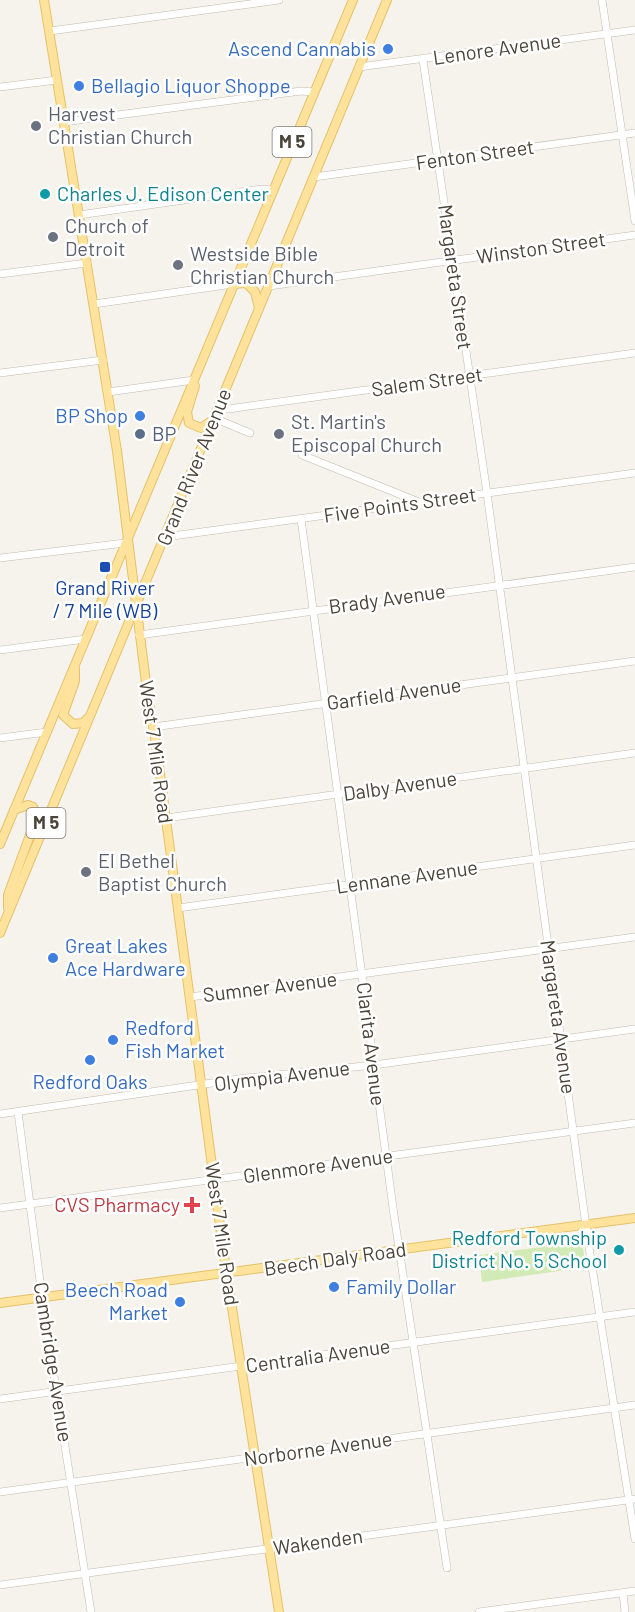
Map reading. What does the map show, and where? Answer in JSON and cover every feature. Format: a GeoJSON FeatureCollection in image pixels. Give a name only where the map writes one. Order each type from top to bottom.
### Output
{"type":"FeatureCollection","features":[{"type":"Feature","properties":{"kind":"main road","name":"West 7 Mile Road"},"geometry":{"type":"LineString","coordinates":[[45,0],[108,392],[227,1274],[279,1612]]}},
{"type":"Feature","properties":{"kind":"main road","name":"Grand River Avenue"},"geometry":{"type":"LineString","coordinates":[[0,844],[352,0]]}},
{"type":"Feature","properties":{"kind":"main road","name":"Grand River Avenue"},"geometry":{"type":"LineString","coordinates":[[0,933],[385,2]]}},
{"type":"Feature","properties":{"kind":"main road"},"geometry":{"type":"LineString","coordinates":[[233,284],[246,283],[251,287],[259,308]]}},
{"type":"Feature","properties":{"kind":"main road"},"geometry":{"type":"LineString","coordinates":[[194,380],[195,391],[187,412],[189,423],[201,428],[214,418]]}},
{"type":"Feature","properties":{"kind":"main road"},"geometry":{"type":"LineString","coordinates":[[74,666],[75,681],[63,712],[64,717],[69,722],[80,724],[92,712]]}},
{"type":"Feature","properties":{"kind":"main road"},"geometry":{"type":"LineString","coordinates":[[8,914],[8,895],[37,816],[33,807],[28,805],[14,810]]}},
{"type":"Feature","properties":{"kind":"main road","name":"Beech Daly Road"},"geometry":{"type":"LineString","coordinates":[[0,1303],[635,1218]]}},
{"type":"Feature","properties":{"kind":"street"},"geometry":{"type":"LineString","coordinates":[[50,31],[279,0]]}},
{"type":"Feature","properties":{"kind":"street"},"geometry":{"type":"LineString","coordinates":[[602,0],[635,221]]}},
{"type":"Feature","properties":{"kind":"street","name":"Lenore Avenue"},"geometry":{"type":"LineString","coordinates":[[359,68],[635,30]]}},
{"type":"Feature","properties":{"kind":"street","name":"Margareta Street"},"geometry":{"type":"LineString","coordinates":[[423,60],[487,494]]}},
{"type":"Feature","properties":{"kind":"street"},"geometry":{"type":"LineString","coordinates":[[0,87],[57,80]]}},
{"type":"Feature","properties":{"kind":"street"},"geometry":{"type":"LineString","coordinates":[[64,122],[301,91],[314,92]]}},
{"type":"Feature","properties":{"kind":"street","name":"Fenton Street"},"geometry":{"type":"LineString","coordinates":[[314,177],[635,133]]}},
{"type":"Feature","properties":{"kind":"street"},"geometry":{"type":"LineString","coordinates":[[79,215],[261,189],[272,190]]}},
{"type":"Feature","properties":{"kind":"street","name":"Winston Street"},"geometry":{"type":"LineString","coordinates":[[269,286],[635,235]]}},
{"type":"Feature","properties":{"kind":"street"},"geometry":{"type":"LineString","coordinates":[[0,274],[87,263]]}},
{"type":"Feature","properties":{"kind":"street"},"geometry":{"type":"LineString","coordinates":[[94,304],[233,284]]}},
{"type":"Feature","properties":{"kind":"street","name":"Salem Street"},"geometry":{"type":"LineString","coordinates":[[218,406],[229,409],[635,352]]}},
{"type":"Feature","properties":{"kind":"street"},"geometry":{"type":"LineString","coordinates":[[0,373],[103,360]]}},
{"type":"Feature","properties":{"kind":"street"},"geometry":{"type":"LineString","coordinates":[[108,392],[194,380]]}},
{"type":"Feature","properties":{"kind":"street"},"geometry":{"type":"LineString","coordinates":[[214,418],[250,433]]}},
{"type":"Feature","properties":{"kind":"street"},"geometry":{"type":"LineString","coordinates":[[302,454],[422,503]]}},
{"type":"Feature","properties":{"kind":"street","name":"Five Points Street"},"geometry":{"type":"LineString","coordinates":[[165,537],[635,473]]}},
{"type":"Feature","properties":{"kind":"street","name":"Margareta Avenue"},"geometry":{"type":"LineString","coordinates":[[487,494],[586,1225],[632,1499],[635,1539]]}},
{"type":"Feature","properties":{"kind":"street","name":"Clarita Avenue"},"geometry":{"type":"LineString","coordinates":[[301,519],[399,1250],[447,1568]]}},
{"type":"Feature","properties":{"kind":"street"},"geometry":{"type":"LineString","coordinates":[[0,558],[127,538]]}},
{"type":"Feature","properties":{"kind":"street","name":"Brady Avenue"},"geometry":{"type":"LineString","coordinates":[[140,635],[314,609],[635,567]]}},
{"type":"Feature","properties":{"kind":"street"},"geometry":{"type":"LineString","coordinates":[[0,650],[86,639]]}},
{"type":"Feature","properties":{"kind":"street","name":"Garfield Avenue"},"geometry":{"type":"LineString","coordinates":[[153,726],[635,661]]}},
{"type":"Feature","properties":{"kind":"street"},"geometry":{"type":"LineString","coordinates":[[0,738],[46,732]]}},
{"type":"Feature","properties":{"kind":"street","name":"Dalby Avenue"},"geometry":{"type":"LineString","coordinates":[[166,818],[635,753]]}},
{"type":"Feature","properties":{"kind":"street","name":"Lennane Avenue"},"geometry":{"type":"LineString","coordinates":[[178,908],[635,845]]}},
{"type":"Feature","properties":{"kind":"street","name":"Sumner Avenue"},"geometry":{"type":"LineString","coordinates":[[190,997],[635,937]]}},
{"type":"Feature","properties":{"kind":"street","name":"Olympia Avenue"},"geometry":{"type":"LineString","coordinates":[[0,1114],[202,1085],[374,1065],[635,1029]]}},
{"type":"Feature","properties":{"kind":"street","name":"Cambridge Avenue"},"geometry":{"type":"LineString","coordinates":[[18,1112],[43,1298],[91,1612]]}},
{"type":"Feature","properties":{"kind":"street","name":"Glenmore Avenue"},"geometry":{"type":"LineString","coordinates":[[0,1208],[635,1123]]}},
{"type":"Feature","properties":{"kind":"street","name":"Centralia Avenue"},"geometry":{"type":"LineString","coordinates":[[0,1398],[635,1312]]}},
{"type":"Feature","properties":{"kind":"street","name":"Norborne Avenue"},"geometry":{"type":"LineString","coordinates":[[0,1492],[635,1406]]}},
{"type":"Feature","properties":{"kind":"street","name":"Wakenden"},"geometry":{"type":"LineString","coordinates":[[0,1585],[632,1499]]}},
{"type":"Feature","properties":{"kind":"street"},"geometry":{"type":"LineString","coordinates":[[480,1612],[635,1591]]}},
{"type":"Feature","properties":{"kind":"street"},"geometry":{"type":"LineString","coordinates":[[623,1593],[625,1612]]}},
{"type":"Feature","properties":{"kind":"green space"},"geometry":{"type":"Polygon","coordinates":[[[582,1242],[586,1267],[482,1282],[479,1255],[582,1242]]]}},
{"type":"Feature","properties":{"kind":"place","name":"Ascend Cannabis"},"geometry":{"type":"Point","coordinates":[388,49]}},
{"type":"Feature","properties":{"kind":"place","name":"Bellagio Liquor Shoppe"},"geometry":{"type":"Point","coordinates":[79,86]}},
{"type":"Feature","properties":{"kind":"place","name":"Harvest Christian Church"},"geometry":{"type":"Point","coordinates":[36,126]}},
{"type":"Feature","properties":{"kind":"place","name":"Charles J. Edison Center"},"geometry":{"type":"Point","coordinates":[45,194]}},
{"type":"Feature","properties":{"kind":"place","name":"Church of Detroit"},"geometry":{"type":"Point","coordinates":[53,237]}},
{"type":"Feature","properties":{"kind":"place","name":"Westside Bible Christian Church"},"geometry":{"type":"Point","coordinates":[178,265]}},
{"type":"Feature","properties":{"kind":"place","name":"BP Shop"},"geometry":{"type":"Point","coordinates":[140,416]}},
{"type":"Feature","properties":{"kind":"place","name":"BP"},"geometry":{"type":"Point","coordinates":[140,434]}},
{"type":"Feature","properties":{"kind":"place","name":"St. Martin's Episcopal Church"},"geometry":{"type":"Point","coordinates":[279,434]}},
{"type":"Feature","properties":{"kind":"place","name":"Grand River / 7 Mile (WB)"},"geometry":{"type":"Point","coordinates":[105,567]}},
{"type":"Feature","properties":{"kind":"place","name":"El Bethel Baptist Church"},"geometry":{"type":"Point","coordinates":[86,872]}},
{"type":"Feature","properties":{"kind":"place","name":"Great Lakes Ace Hardware"},"geometry":{"type":"Point","coordinates":[53,958]}},
{"type":"Feature","properties":{"kind":"place","name":"Redford Fish Market"},"geometry":{"type":"Point","coordinates":[113,1040]}},
{"type":"Feature","properties":{"kind":"place","name":"Redford Oaks"},"geometry":{"type":"Point","coordinates":[90,1060]}},
{"type":"Feature","properties":{"kind":"place","name":"CVS Pharmacy"},"geometry":{"type":"Point","coordinates":[192,1205]}},
{"type":"Feature","properties":{"kind":"place","name":"Redford Township District No. 5 School"},"geometry":{"type":"Point","coordinates":[619,1250]}},
{"type":"Feature","properties":{"kind":"place","name":"Family Dollar"},"geometry":{"type":"Point","coordinates":[334,1287]}},
{"type":"Feature","properties":{"kind":"place","name":"Beech Road Market"},"geometry":{"type":"Point","coordinates":[180,1302]}}]}
